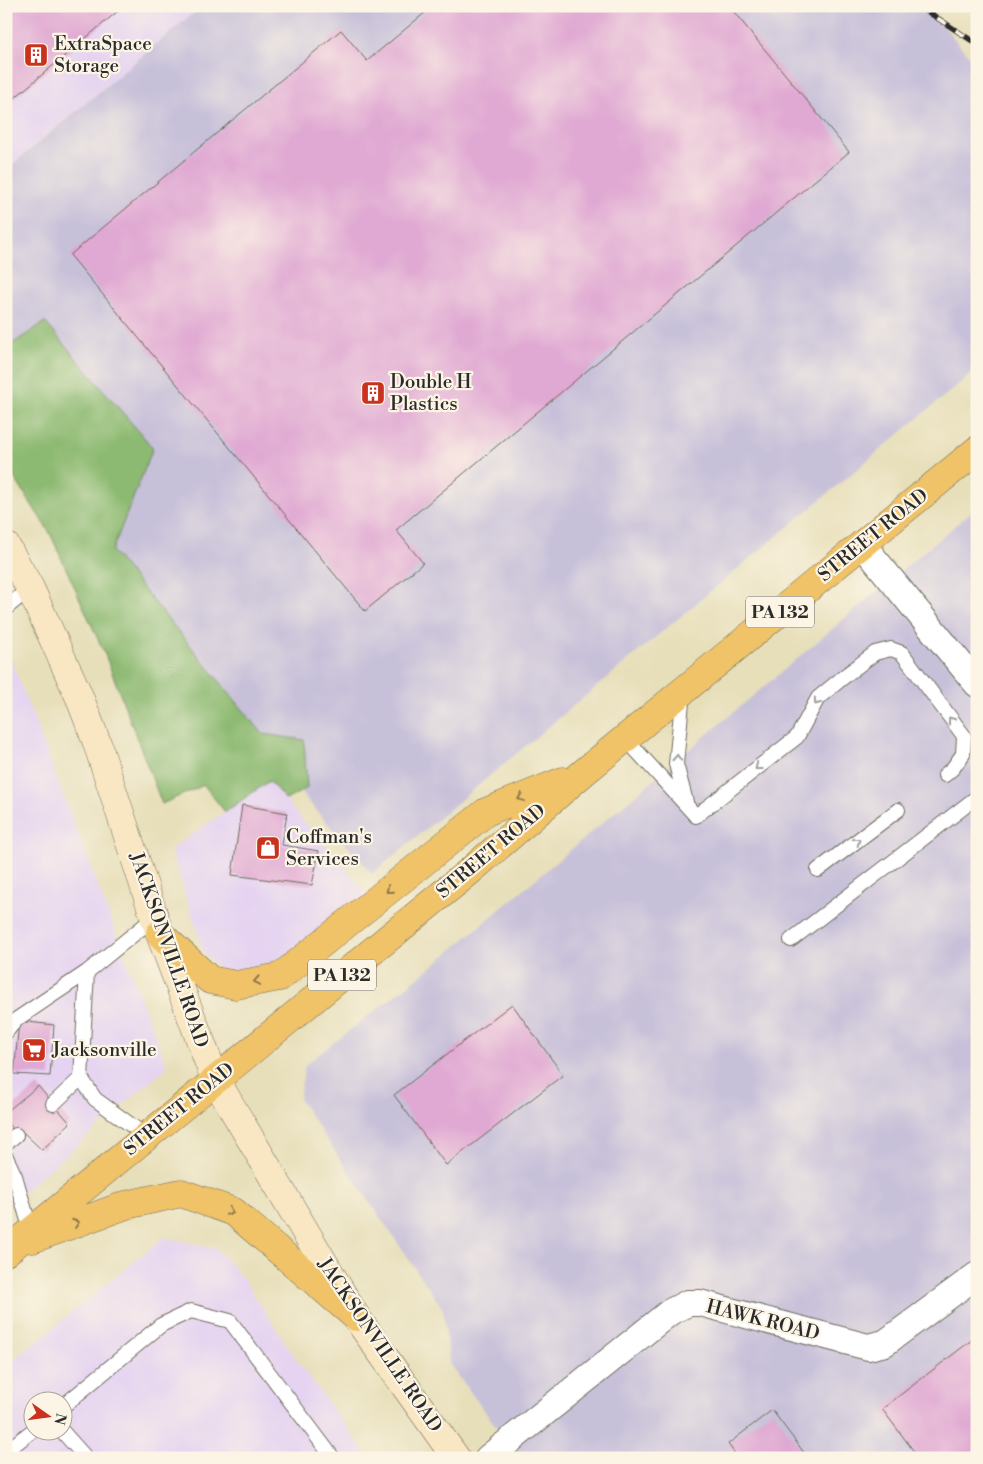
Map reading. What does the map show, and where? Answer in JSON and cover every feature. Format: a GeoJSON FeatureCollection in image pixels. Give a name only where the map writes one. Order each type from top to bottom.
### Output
{"type":"FeatureCollection","features":[{"type":"Feature","properties":{"kind":"main road","name":"STREET ROAD"},"geometry":{"type":"LineString","coordinates":[[17,1243],[470,871],[582,773],[977,450]]}},
{"type":"Feature","properties":{"kind":"main road","name":"JACKSONVILLE ROAD"},"geometry":{"type":"LineString","coordinates":[[15,570],[62,656],[90,724],[157,925],[215,1079],[356,1317],[456,1458]]}},
{"type":"Feature","properties":{"kind":"main road"},"geometry":{"type":"LineString","coordinates":[[157,925],[210,980],[236,985],[280,977],[486,812],[582,773]]}},
{"type":"Feature","properties":{"kind":"main road"},"geometry":{"type":"LineString","coordinates":[[17,1243],[126,1204],[181,1193],[234,1212],[356,1317]]}},
{"type":"Feature","properties":{"kind":"street"},"geometry":{"type":"LineString","coordinates":[[862,544],[977,684]]}},
{"type":"Feature","properties":{"kind":"street","name":"HAWK ROAD"},"geometry":{"type":"LineString","coordinates":[[488,1458],[670,1312],[688,1303],[700,1303],[868,1347],[885,1343],[977,1275]]}},
{"type":"Feature","properties":{"kind":"lane"},"geometry":{"type":"LineString","coordinates":[[6,608],[15,570]]}},
{"type":"Feature","properties":{"kind":"lane"},"geometry":{"type":"LineString","coordinates":[[625,738],[696,816],[797,737],[818,698],[876,653],[891,649],[902,653],[964,736],[963,754],[953,768],[945,775]]}},
{"type":"Feature","properties":{"kind":"lane"},"geometry":{"type":"LineString","coordinates":[[683,691],[676,764],[686,805]]}},
{"type":"Feature","properties":{"kind":"lane"},"geometry":{"type":"LineString","coordinates":[[791,940],[977,797]]}},
{"type":"Feature","properties":{"kind":"lane"},"geometry":{"type":"LineString","coordinates":[[818,870],[898,810]]}},
{"type":"Feature","properties":{"kind":"lane"},"geometry":{"type":"LineString","coordinates":[[6,1032],[17,1019],[157,925]]}},
{"type":"Feature","properties":{"kind":"lane"},"geometry":{"type":"LineString","coordinates":[[87,972],[81,1078],[95,1099],[146,1136]]}},
{"type":"Feature","properties":{"kind":"lane"},"geometry":{"type":"LineString","coordinates":[[53,1104],[81,1078]]}},
{"type":"Feature","properties":{"kind":"lane"},"geometry":{"type":"LineString","coordinates":[[6,1157],[14,1176],[17,1243]]}},
{"type":"Feature","properties":{"kind":"lane"},"geometry":{"type":"LineString","coordinates":[[72,1399],[161,1325],[192,1310],[230,1321],[334,1458]]}},
{"type":"Feature","properties":{"kind":"lane"},"geometry":{"type":"LineString","coordinates":[[6,1451],[22,1439]]}},
{"type":"Feature","properties":{"kind":"lane"},"geometry":{"type":"LineString","coordinates":[[72,1442],[86,1458]]}},
{"type":"Feature","properties":{"kind":"shaded area"},"geometry":{"type":"Polygon","coordinates":[[[6,6],[202,6],[6,169],[6,6]]]}},
{"type":"Feature","properties":{"kind":"shaded area"},"geometry":{"type":"Polygon","coordinates":[[[202,6],[927,6],[977,66],[977,369],[372,874],[261,747],[6,425],[6,170],[202,6]]]}},
{"type":"Feature","properties":{"kind":"shaded area"},"geometry":{"type":"Polygon","coordinates":[[[977,507],[977,1458],[520,1458],[450,1365],[443,1309],[299,1099],[305,1065],[429,969],[977,507]]]}},
{"type":"Feature","properties":{"kind":"shaded area"},"geometry":{"type":"Polygon","coordinates":[[[6,646],[167,1067],[6,1207],[6,646]]]}},
{"type":"Feature","properties":{"kind":"shaded area"},"geometry":{"type":"Polygon","coordinates":[[[269,781],[370,897],[265,971],[220,970],[204,953],[171,849],[269,781]]]}},
{"type":"Feature","properties":{"kind":"shaded area"},"geometry":{"type":"Polygon","coordinates":[[[164,1237],[217,1249],[244,1280],[298,1362],[369,1458],[6,1458],[6,1366],[164,1237]]]}},
{"type":"Feature","properties":{"kind":"green space"},"geometry":{"type":"Polygon","coordinates":[[[45,322],[153,448],[112,551],[263,734],[304,740],[307,788],[286,800],[269,781],[225,812],[204,785],[162,804],[106,657],[50,533],[6,465],[6,348],[45,322]]]}},
{"type":"Feature","properties":{"kind":"building","name":"ExtraSpace Storage"},"geometry":{"type":"Polygon","coordinates":[[[6,6],[124,6],[6,105],[6,6]]]}},
{"type":"Feature","properties":{"kind":"building","name":"Double H Plastics"},"geometry":{"type":"Polygon","coordinates":[[[433,6],[729,6],[849,152],[396,530],[423,563],[365,611],[70,255],[341,30],[367,61],[433,6]]]}},
{"type":"Feature","properties":{"kind":"building","name":"Coffman's Services"},"geometry":{"type":"Polygon","coordinates":[[[242,805],[287,813],[282,845],[319,851],[312,885],[232,875],[242,805]]]}},
{"type":"Feature","properties":{"kind":"building"},"geometry":{"type":"Polygon","coordinates":[[[512,1004],[563,1075],[446,1165],[394,1095],[512,1004]]]}},
{"type":"Feature","properties":{"kind":"building","name":"Jacksonville"},"geometry":{"type":"Polygon","coordinates":[[[19,1021],[54,1025],[50,1076],[14,1074],[19,1021]]]}},
{"type":"Feature","properties":{"kind":"building"},"geometry":{"type":"Polygon","coordinates":[[[38,1086],[70,1123],[42,1150],[24,1133],[19,1140],[6,1120],[6,1112],[38,1086]]]}},
{"type":"Feature","properties":{"kind":"building"},"geometry":{"type":"Polygon","coordinates":[[[977,1336],[977,1458],[919,1458],[882,1409],[977,1336]]]}},
{"type":"Feature","properties":{"kind":"building"},"geometry":{"type":"Polygon","coordinates":[[[772,1410],[808,1458],[738,1458],[728,1444],[772,1410]]]}},
{"type":"Feature","properties":{"kind":"railway"},"geometry":{"type":"LineString","coordinates":[[919,6],[977,44]]}},
{"type":"Feature","properties":{"kind":"place","name":"ExtraSpace Storage"},"geometry":{"type":"Point","coordinates":[36,55]}},
{"type":"Feature","properties":{"kind":"place","name":"Double H Plastics"},"geometry":{"type":"Point","coordinates":[373,393]}},
{"type":"Feature","properties":{"kind":"place","name":"Coffman's Services"},"geometry":{"type":"Point","coordinates":[268,848]}},
{"type":"Feature","properties":{"kind":"place","name":"Jacksonville"},"geometry":{"type":"Point","coordinates":[34,1050]}}]}
